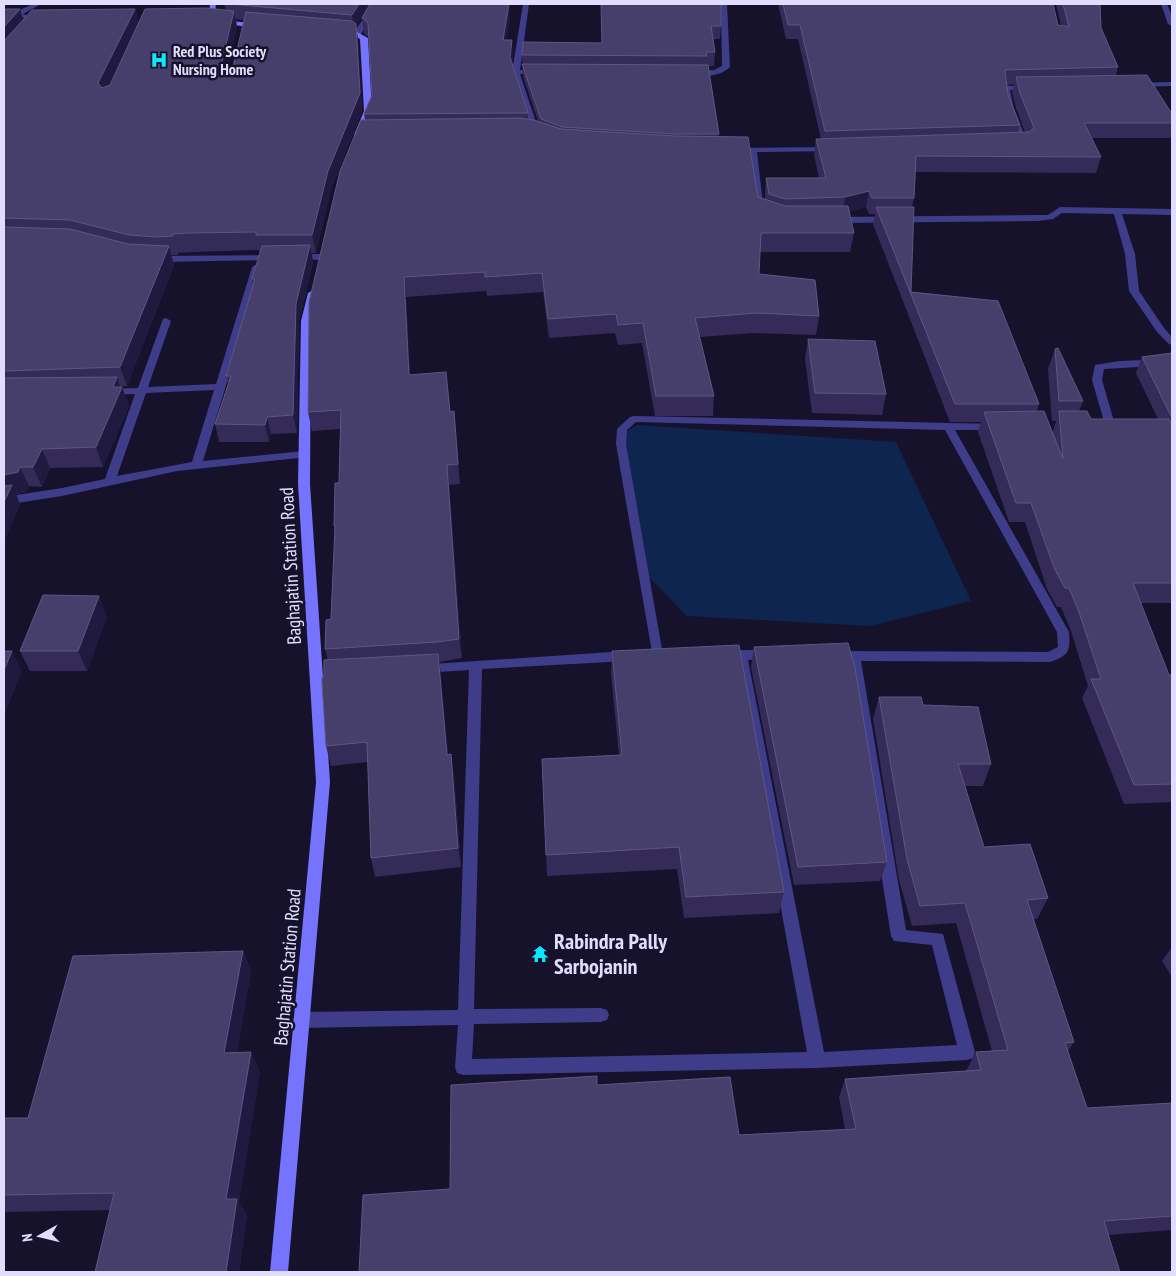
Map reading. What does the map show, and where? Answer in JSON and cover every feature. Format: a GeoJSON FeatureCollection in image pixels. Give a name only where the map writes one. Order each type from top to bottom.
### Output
{"type":"FeatureCollection","features":[{"type":"Feature","properties":{"kind":"street"},"geometry":{"type":"LineString","coordinates":[[4,18],[38,4]]}},
{"type":"Feature","properties":{"kind":"street"},"geometry":{"type":"LineString","coordinates":[[213,4],[206,21],[243,28],[272,27]]}},
{"type":"Feature","properties":{"kind":"street"},"geometry":{"type":"LineString","coordinates":[[357,34],[376,4]]}},
{"type":"Feature","properties":{"kind":"street"},"geometry":{"type":"LineString","coordinates":[[526,4],[516,72],[532,134],[544,138]]}},
{"type":"Feature","properties":{"kind":"street"},"geometry":{"type":"LineString","coordinates":[[683,73],[712,73],[722,71],[726,67],[724,4]]}},
{"type":"Feature","properties":{"kind":"street"},"geometry":{"type":"LineString","coordinates":[[1164,4],[1172,24]]}},
{"type":"Feature","properties":{"kind":"street"},"geometry":{"type":"LineString","coordinates":[[17,14],[33,19],[34,23]]}},
{"type":"Feature","properties":{"kind":"street"},"geometry":{"type":"LineString","coordinates":[[28,30],[34,23],[43,23]]}},
{"type":"Feature","properties":{"kind":"street"},"geometry":{"type":"LineString","coordinates":[[329,32],[357,34],[364,38],[368,111],[361,137]]}},
{"type":"Feature","properties":{"kind":"street"},"geometry":{"type":"LineString","coordinates":[[516,72],[545,72]]}},
{"type":"Feature","properties":{"kind":"street"},"geometry":{"type":"LineString","coordinates":[[1126,85],[1172,84]]}},
{"type":"Feature","properties":{"kind":"street"},"geometry":{"type":"LineString","coordinates":[[1014,145],[1024,144],[1010,109],[1006,88],[1039,87]]}},
{"type":"Feature","properties":{"kind":"street"},"geometry":{"type":"LineString","coordinates":[[723,150],[841,149]]}},
{"type":"Feature","properties":{"kind":"street"},"geometry":{"type":"LineString","coordinates":[[752,150],[761,214]]}},
{"type":"Feature","properties":{"kind":"street"},"geometry":{"type":"LineString","coordinates":[[822,220],[1038,218],[1050,217],[1060,210],[1172,212]]}},
{"type":"Feature","properties":{"kind":"street"},"geometry":{"type":"LineString","coordinates":[[1117,210],[1130,254],[1134,291],[1160,330],[1172,342]]}},
{"type":"Feature","properties":{"kind":"street"},"geometry":{"type":"LineString","coordinates":[[144,258],[322,257]]}},
{"type":"Feature","properties":{"kind":"street"},"geometry":{"type":"LineString","coordinates":[[196,466],[260,258]]}},
{"type":"Feature","properties":{"kind":"street","name":"Baghajatin Station Road"},"geometry":{"type":"LineString","coordinates":[[279,1272],[323,782],[320,674],[304,484],[306,321],[315,284]]}},
{"type":"Feature","properties":{"kind":"street"},"geometry":{"type":"LineString","coordinates":[[110,481],[166,321]]}},
{"type":"Feature","properties":{"kind":"street"},"geometry":{"type":"LineString","coordinates":[[1086,428],[1103,426],[1108,418],[1097,380],[1099,368],[1120,364],[1172,362]]}},
{"type":"Feature","properties":{"kind":"street"},"geometry":{"type":"LineString","coordinates":[[101,392],[220,386]]}},
{"type":"Feature","properties":{"kind":"street"},"geometry":{"type":"LineString","coordinates":[[410,669],[652,655],[621,444],[622,429],[634,419],[1007,427]]}},
{"type":"Feature","properties":{"kind":"street"},"geometry":{"type":"LineString","coordinates":[[825,656],[1050,657],[1064,649],[1064,632],[948,427]]}},
{"type":"Feature","properties":{"kind":"street"},"geometry":{"type":"LineString","coordinates":[[4,501],[62,492],[167,469],[304,455]]}},
{"type":"Feature","properties":{"kind":"street"},"geometry":{"type":"LineString","coordinates":[[713,655],[778,655]]}},
{"type":"Feature","properties":{"kind":"street"},"geometry":{"type":"LineString","coordinates":[[741,655],[817,1060]]}},
{"type":"Feature","properties":{"kind":"street"},"geometry":{"type":"LineString","coordinates":[[476,665],[463,1067],[817,1060],[967,1052],[938,939],[899,936],[854,656]]}},
{"type":"Feature","properties":{"kind":"street"},"geometry":{"type":"LineString","coordinates":[[301,1020],[601,1015]]}},
{"type":"Feature","properties":{"kind":"water"},"geometry":{"type":"Polygon","coordinates":[[[637,425],[896,442],[971,601],[869,626],[687,616],[645,573],[621,435],[637,425]]]}},
{"type":"Feature","properties":{"kind":"building"},"geometry":{"type":"Polygon","coordinates":[[[230,4],[359,4],[352,15],[230,4]]]}},
{"type":"Feature","properties":{"kind":"building"},"geometry":{"type":"Polygon","coordinates":[[[370,4],[509,4],[503,40],[512,40],[510,57],[528,113],[364,114],[372,95],[368,23],[362,18],[370,4]]]}},
{"type":"Feature","properties":{"kind":"building"},"geometry":{"type":"Polygon","coordinates":[[[601,4],[721,4],[721,26],[711,26],[715,52],[706,52],[707,56],[522,55],[523,42],[602,43],[601,4]]]}},
{"type":"Feature","properties":{"kind":"building"},"geometry":{"type":"Polygon","coordinates":[[[783,4],[1053,4],[1058,25],[1069,27],[1063,4],[1100,4],[1101,28],[1118,67],[1005,70],[1008,95],[1020,125],[825,131],[800,25],[788,25],[783,4]]]}},
{"type":"Feature","properties":{"kind":"building"},"geometry":{"type":"Polygon","coordinates":[[[206,8],[234,11],[219,74],[224,78],[231,75],[246,12],[352,21],[356,24],[360,93],[328,171],[312,235],[256,235],[256,232],[188,233],[157,237],[129,235],[70,220],[4,218],[4,41],[32,10],[135,9],[98,83],[102,88],[110,85],[145,9],[206,8]]]}},
{"type":"Feature","properties":{"kind":"building"},"geometry":{"type":"Polygon","coordinates":[[[4,9],[20,9],[4,27],[4,9]]]}},
{"type":"Feature","properties":{"kind":"building"},"geometry":{"type":"Polygon","coordinates":[[[522,64],[708,65],[719,134],[674,134],[562,127],[541,119],[522,64]]]}},
{"type":"Feature","properties":{"kind":"building"},"geometry":{"type":"Polygon","coordinates":[[[1147,75],[1172,114],[1172,123],[1084,123],[1101,157],[916,156],[914,198],[872,198],[869,191],[845,197],[785,199],[769,194],[766,178],[826,178],[816,139],[1029,132],[1034,128],[1020,93],[1016,77],[1147,75]]]}},
{"type":"Feature","properties":{"kind":"building"},"geometry":{"type":"Polygon","coordinates":[[[519,118],[534,120],[561,129],[674,136],[748,137],[758,197],[785,206],[848,206],[854,233],[761,233],[759,274],[815,280],[819,316],[756,313],[695,318],[714,396],[656,396],[643,323],[618,325],[616,314],[548,319],[542,273],[485,277],[485,272],[404,277],[409,375],[446,372],[450,412],[454,411],[458,464],[447,465],[459,639],[325,649],[326,620],[331,619],[335,483],[339,483],[341,410],[308,412],[309,302],[340,171],[361,120],[519,118]]]}},
{"type":"Feature","properties":{"kind":"building"},"geometry":{"type":"Polygon","coordinates":[[[876,207],[914,207],[911,292],[998,301],[1039,404],[955,404],[876,207]]]}},
{"type":"Feature","properties":{"kind":"building"},"geometry":{"type":"Polygon","coordinates":[[[4,227],[70,229],[128,244],[169,246],[120,367],[4,371],[4,227]]]}},
{"type":"Feature","properties":{"kind":"building"},"geometry":{"type":"Polygon","coordinates":[[[310,245],[296,304],[293,415],[267,417],[265,425],[215,424],[231,376],[226,376],[255,279],[252,279],[262,246],[310,245]]]}},
{"type":"Feature","properties":{"kind":"building"},"geometry":{"type":"Polygon","coordinates":[[[808,339],[875,341],[886,394],[815,393],[808,339]]]}},
{"type":"Feature","properties":{"kind":"building"},"geometry":{"type":"Polygon","coordinates":[[[1058,348],[1083,401],[1059,401],[1055,349],[1058,348]]]}},
{"type":"Feature","properties":{"kind":"building"},"geometry":{"type":"Polygon","coordinates":[[[1172,353],[1172,418],[1142,357],[1172,353]]]}},
{"type":"Feature","properties":{"kind":"building"},"geometry":{"type":"Polygon","coordinates":[[[117,377],[113,387],[122,387],[96,447],[42,449],[33,467],[20,467],[18,472],[4,475],[4,378],[117,377]]]}},
{"type":"Feature","properties":{"kind":"building"},"geometry":{"type":"Polygon","coordinates":[[[1044,411],[1063,459],[1059,411],[1087,411],[1091,419],[1169,419],[1172,425],[1172,583],[1133,583],[1169,675],[1172,675],[1172,784],[1134,785],[1091,679],[1101,679],[1079,612],[1069,588],[1065,588],[1055,570],[1031,503],[1016,503],[984,412],[1044,411]]]}},
{"type":"Feature","properties":{"kind":"building"},"geometry":{"type":"Polygon","coordinates":[[[12,485],[4,502],[4,486],[12,485]]]}},
{"type":"Feature","properties":{"kind":"building"},"geometry":{"type":"Polygon","coordinates":[[[43,595],[99,596],[78,651],[20,651],[43,595]]]}},
{"type":"Feature","properties":{"kind":"building"},"geometry":{"type":"Polygon","coordinates":[[[848,643],[855,668],[887,862],[798,867],[754,647],[848,643]]]}},
{"type":"Feature","properties":{"kind":"building"},"geometry":{"type":"Polygon","coordinates":[[[739,645],[784,892],[686,897],[679,847],[546,855],[542,759],[622,755],[612,651],[739,645]]]}},
{"type":"Feature","properties":{"kind":"building"},"geometry":{"type":"Polygon","coordinates":[[[4,651],[12,651],[4,670],[4,651]]]}},
{"type":"Feature","properties":{"kind":"building"},"geometry":{"type":"Polygon","coordinates":[[[438,654],[447,755],[451,754],[458,848],[371,858],[367,742],[326,746],[322,682],[322,677],[324,677],[324,660],[438,654]]]}},
{"type":"Feature","properties":{"kind":"building"},"geometry":{"type":"Polygon","coordinates":[[[879,697],[921,697],[923,705],[978,707],[991,764],[958,764],[984,847],[1030,844],[1048,898],[1027,900],[1074,1042],[1065,1043],[1087,1108],[1172,1103],[1172,1216],[1104,1221],[1120,1272],[359,1272],[363,1195],[450,1189],[451,1085],[597,1076],[597,1085],[730,1077],[739,1135],[856,1129],[845,1079],[981,1070],[976,1052],[1008,1050],[965,903],[920,906],[907,859],[879,697]]]}},
{"type":"Feature","properties":{"kind":"building"},"geometry":{"type":"Polygon","coordinates":[[[243,951],[224,1053],[251,1052],[226,1199],[237,1199],[226,1272],[95,1272],[114,1193],[4,1195],[4,1118],[28,1118],[73,956],[243,951]]]}},
{"type":"Feature","properties":{"kind":"place","name":"Red Plus Society Nursing Home"},"geometry":{"type":"Point","coordinates":[159,60]}},
{"type":"Feature","properties":{"kind":"place","name":"Rabindra Pally Sarbojanin"},"geometry":{"type":"Point","coordinates":[540,954]}}]}
